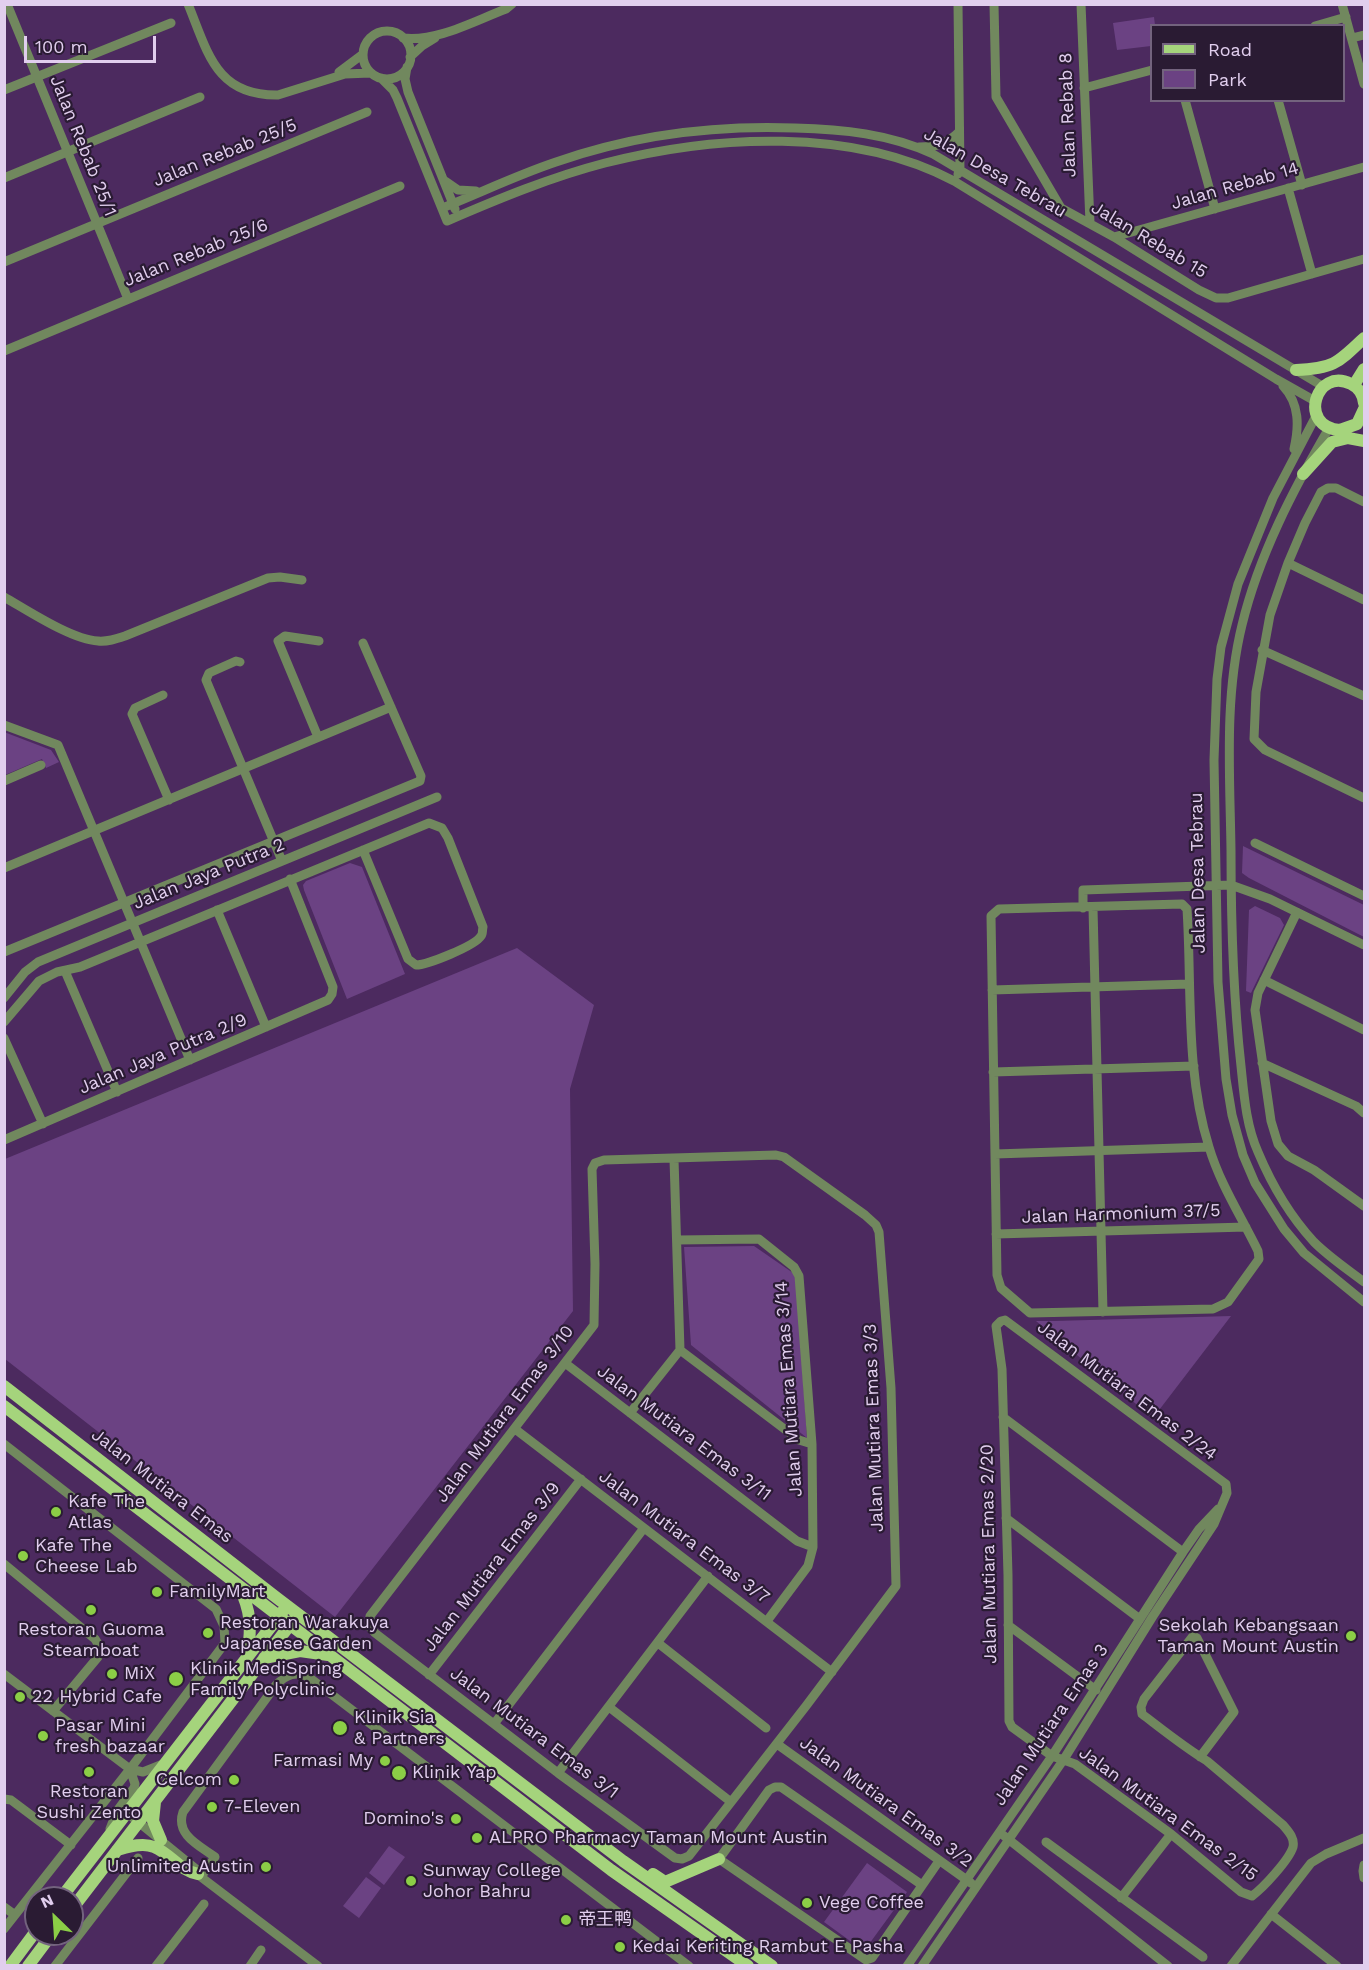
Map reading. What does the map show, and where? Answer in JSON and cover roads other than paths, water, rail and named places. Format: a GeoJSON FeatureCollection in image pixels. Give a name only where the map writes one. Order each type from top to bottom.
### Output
{"type":"FeatureCollection","features":[{"type":"Feature","properties":{"kind":"main road"},"geometry":{"type":"LineString","coordinates":[[1296,370],[1331,366],[1344,358],[1365,338]]}},
{"type":"Feature","properties":{"kind":"main road"},"geometry":{"type":"LineString","coordinates":[[1338,381],[1365,338]]}},
{"type":"Feature","properties":{"kind":"main road"},"geometry":{"type":"LineString","coordinates":[[1354,385],[1365,369]]}},
{"type":"Feature","properties":{"kind":"main road"},"geometry":{"type":"LineString","coordinates":[[1338,381],[1354,385],[1361,393],[1364,410],[1357,424],[1341,430],[1329,428],[1320,420],[1316,401],[1323,387],[1338,381]]}},
{"type":"Feature","properties":{"kind":"main road"},"geometry":{"type":"LineString","coordinates":[[1351,428],[1365,441]]}},
{"type":"Feature","properties":{"kind":"main road"},"geometry":{"type":"LineString","coordinates":[[1303,474],[1332,442],[1348,438],[1365,441]]}},
{"type":"Feature","properties":{"kind":"main road","name":"Jalan Mutiara Emas"},"geometry":{"type":"LineString","coordinates":[[4,1386],[295,1619]]}},
{"type":"Feature","properties":{"kind":"main road","name":"Jalan Mutiara Emas"},"geometry":{"type":"LineString","coordinates":[[4,1406],[237,1584],[283,1610]]}},
{"type":"Feature","properties":{"kind":"main road"},"geometry":{"type":"LineString","coordinates":[[237,1584],[251,1622],[247,1656]]}},
{"type":"Feature","properties":{"kind":"main road"},"geometry":{"type":"LineString","coordinates":[[70,1886],[283,1610]]}},
{"type":"Feature","properties":{"kind":"main road"},"geometry":{"type":"LineString","coordinates":[[295,1619],[332,1656],[610,1870],[748,1965]]}},
{"type":"Feature","properties":{"kind":"main road"},"geometry":{"type":"LineString","coordinates":[[84,1893],[295,1619]]}},
{"type":"Feature","properties":{"kind":"main road"},"geometry":{"type":"LineString","coordinates":[[295,1619],[623,1861],[772,1965]]}},
{"type":"Feature","properties":{"kind":"main road"},"geometry":{"type":"LineString","coordinates":[[264,1658],[300,1651],[332,1656]]}},
{"type":"Feature","properties":{"kind":"main road"},"geometry":{"type":"LineString","coordinates":[[155,1801],[153,1821],[161,1840]]}},
{"type":"Feature","properties":{"kind":"main road"},"geometry":{"type":"LineString","coordinates":[[117,1850],[143,1845],[154,1846],[189,1872],[200,1875]]}},
{"type":"Feature","properties":{"kind":"main road"},"geometry":{"type":"LineString","coordinates":[[623,1861],[632,1860],[665,1882],[719,1859]]}},
{"type":"Feature","properties":{"kind":"main road"},"geometry":{"type":"LineString","coordinates":[[10,1965],[25,1946]]}},
{"type":"Feature","properties":{"kind":"main road"},"geometry":{"type":"LineString","coordinates":[[28,1965],[43,1946]]}},
{"type":"Feature","properties":{"kind":"street","name":"Jalan Rebab 25/1"},"geometry":{"type":"LineString","coordinates":[[7,4],[128,299]]}},
{"type":"Feature","properties":{"kind":"street"},"geometry":{"type":"LineString","coordinates":[[188,4],[215,68],[238,88],[257,94],[278,95],[352,72],[370,73],[381,78],[393,90],[397,98],[442,208]]}},
{"type":"Feature","properties":{"kind":"street"},"geometry":{"type":"LineString","coordinates":[[410,57],[422,46],[448,32],[506,9],[512,4]]}},
{"type":"Feature","properties":{"kind":"street"},"geometry":{"type":"LineString","coordinates":[[954,182],[960,171],[958,4]]}},
{"type":"Feature","properties":{"kind":"street","name":"Jalan Rebab 15"},"geometry":{"type":"LineString","coordinates":[[994,4],[996,97],[1061,208],[1114,237],[1171,274],[1216,297],[1228,298],[1365,259]]}},
{"type":"Feature","properties":{"kind":"street","name":"Jalan Rebab 8"},"geometry":{"type":"LineString","coordinates":[[1081,4],[1090,223]]}},
{"type":"Feature","properties":{"kind":"street"},"geometry":{"type":"LineString","coordinates":[[1342,4],[1365,84]]}},
{"type":"Feature","properties":{"kind":"street"},"geometry":{"type":"LineString","coordinates":[[1322,24],[1346,17]]}},
{"type":"Feature","properties":{"kind":"street"},"geometry":{"type":"LineString","coordinates":[[4,90],[171,23]]}},
{"type":"Feature","properties":{"kind":"street"},"geometry":{"type":"LineString","coordinates":[[370,73],[364,64],[363,54],[366,44],[377,34],[388,32],[403,38],[417,39],[448,32]]}},
{"type":"Feature","properties":{"kind":"street"},"geometry":{"type":"LineString","coordinates":[[1352,38],[1365,35]]}},
{"type":"Feature","properties":{"kind":"street"},"geometry":{"type":"LineString","coordinates":[[403,38],[409,46],[410,57],[405,79],[408,92],[458,216]]}},
{"type":"Feature","properties":{"kind":"street"},"geometry":{"type":"LineString","coordinates":[[329,79],[363,54]]}},
{"type":"Feature","properties":{"kind":"street"},"geometry":{"type":"LineString","coordinates":[[381,78],[393,78],[404,72],[407,67]]}},
{"type":"Feature","properties":{"kind":"street"},"geometry":{"type":"LineString","coordinates":[[1083,88],[1150,71]]}},
{"type":"Feature","properties":{"kind":"street"},"geometry":{"type":"LineString","coordinates":[[4,178],[200,97]]}},
{"type":"Feature","properties":{"kind":"street"},"geometry":{"type":"LineString","coordinates":[[1186,102],[1215,209]]}},
{"type":"Feature","properties":{"kind":"street"},"geometry":{"type":"LineString","coordinates":[[1279,102],[1302,184]]}},
{"type":"Feature","properties":{"kind":"street","name":"Jalan Rebab 25/5"},"geometry":{"type":"LineString","coordinates":[[4,262],[367,112]]}},
{"type":"Feature","properties":{"kind":"street","name":"Jalan Desa Tebrau"},"geometry":{"type":"LineString","coordinates":[[1316,401],[1275,379],[954,182],[912,162],[838,145],[766,142],[670,149],[605,163],[561,176],[447,221],[442,208],[556,162],[599,148],[669,134],[711,129],[766,127],[838,130],[901,142],[916,147],[960,171],[1323,387]]}},
{"type":"Feature","properties":{"kind":"street"},"geometry":{"type":"LineString","coordinates":[[916,147],[944,143],[959,132]]}},
{"type":"Feature","properties":{"kind":"street","name":"Jalan Rebab 14"},"geometry":{"type":"LineString","coordinates":[[1114,237],[1365,167]]}},
{"type":"Feature","properties":{"kind":"street"},"geometry":{"type":"LineString","coordinates":[[443,180],[452,187],[465,192],[485,191]]}},
{"type":"Feature","properties":{"kind":"street","name":"Jalan Rebab 25/6"},"geometry":{"type":"LineString","coordinates":[[4,351],[400,186]]}},
{"type":"Feature","properties":{"kind":"street"},"geometry":{"type":"LineString","coordinates":[[1288,188],[1312,274]]}},
{"type":"Feature","properties":{"kind":"street"},"geometry":{"type":"LineString","coordinates":[[1275,379],[1290,393],[1296,406],[1297,435],[1292,460]]}},
{"type":"Feature","properties":{"kind":"street","name":"Jalan Desa Tebrau"},"geometry":{"type":"LineString","coordinates":[[1317,414],[1273,498],[1238,584],[1221,647],[1217,679],[1214,760],[1218,982],[1221,1033],[1232,1115],[1243,1155],[1267,1204],[1304,1253],[1365,1302]]}},
{"type":"Feature","properties":{"kind":"street","name":"Jalan Desa Tebrau"},"geometry":{"type":"LineString","coordinates":[[1329,428],[1303,474],[1270,542],[1253,587],[1236,655],[1231,727],[1233,982],[1246,1112],[1257,1151],[1280,1194],[1314,1241],[1330,1257],[1365,1282]]}},
{"type":"Feature","properties":{"kind":"street"},"geometry":{"type":"LineString","coordinates":[[1365,502],[1336,488],[1328,488],[1321,492],[1305,523],[1270,615],[1256,692],[1254,739],[1265,750],[1365,798]]}},
{"type":"Feature","properties":{"kind":"street"},"geometry":{"type":"LineString","coordinates":[[1288,563],[1365,600]]}},
{"type":"Feature","properties":{"kind":"street"},"geometry":{"type":"LineString","coordinates":[[4,597],[78,636],[95,642],[125,636],[268,578],[302,580]]}},
{"type":"Feature","properties":{"kind":"street"},"geometry":{"type":"LineString","coordinates":[[318,737],[278,640],[285,636],[319,641]]}},
{"type":"Feature","properties":{"kind":"street"},"geometry":{"type":"LineString","coordinates":[[4,940],[7,952],[420,781],[421,776],[363,643]]}},
{"type":"Feature","properties":{"kind":"street"},"geometry":{"type":"LineString","coordinates":[[1262,650],[1365,696]]}},
{"type":"Feature","properties":{"kind":"street"},"geometry":{"type":"LineString","coordinates":[[240,662],[236,661],[209,673],[206,680],[282,861]]}},
{"type":"Feature","properties":{"kind":"street"},"geometry":{"type":"LineString","coordinates":[[163,695],[135,708],[132,714],[169,800]]}},
{"type":"Feature","properties":{"kind":"street"},"geometry":{"type":"LineString","coordinates":[[4,868],[391,707]]}},
{"type":"Feature","properties":{"kind":"street"},"geometry":{"type":"LineString","coordinates":[[4,725],[58,745],[190,1060]]}},
{"type":"Feature","properties":{"kind":"street"},"geometry":{"type":"LineString","coordinates":[[4,781],[41,765]]}},
{"type":"Feature","properties":{"kind":"street","name":"Jalan Jaya Putra 2"},"geometry":{"type":"LineString","coordinates":[[4,998],[25,972],[38,962],[438,797]]}},
{"type":"Feature","properties":{"kind":"street"},"geometry":{"type":"LineString","coordinates":[[4,1022],[39,981],[80,967],[290,879],[429,823],[442,828],[448,837],[483,927],[482,935],[476,941],[421,965],[416,965],[408,959],[363,850]]}},
{"type":"Feature","properties":{"kind":"street"},"geometry":{"type":"LineString","coordinates":[[1256,843],[1365,896]]}},
{"type":"Feature","properties":{"kind":"street","name":"Jalan Jaya Putra 2/9"},"geometry":{"type":"LineString","coordinates":[[4,1140],[328,1000],[333,987],[290,879]]}},
{"type":"Feature","properties":{"kind":"street"},"geometry":{"type":"LineString","coordinates":[[1103,1312],[1093,908],[1083,890],[1231,885],[1270,899],[1365,945]]}},
{"type":"Feature","properties":{"kind":"street"},"geometry":{"type":"LineString","coordinates":[[1093,908],[1103,890]]}},
{"type":"Feature","properties":{"kind":"street"},"geometry":{"type":"LineString","coordinates":[[1182,903],[1186,906],[1190,944],[1189,984],[1194,1066],[1199,1106],[1209,1147],[1224,1187],[1258,1251],[1259,1259],[1228,1302],[1213,1309],[1034,1314],[1001,1288],[998,1282],[991,916],[999,909],[1093,908],[1182,903]]}},
{"type":"Feature","properties":{"kind":"street"},"geometry":{"type":"LineString","coordinates":[[218,910],[266,1027]]}},
{"type":"Feature","properties":{"kind":"street"},"geometry":{"type":"LineString","coordinates":[[1297,912],[1258,993],[1255,1010],[1271,1120],[1278,1144],[1288,1156],[1314,1170],[1365,1206]]}},
{"type":"Feature","properties":{"kind":"street"},"geometry":{"type":"LineString","coordinates":[[65,971],[117,1092]]}},
{"type":"Feature","properties":{"kind":"street"},"geometry":{"type":"LineString","coordinates":[[1264,980],[1365,1030]]}},
{"type":"Feature","properties":{"kind":"street"},"geometry":{"type":"LineString","coordinates":[[992,990],[1189,984]]}},
{"type":"Feature","properties":{"kind":"street"},"geometry":{"type":"LineString","coordinates":[[4,1038],[43,1124]]}},
{"type":"Feature","properties":{"kind":"street"},"geometry":{"type":"LineString","coordinates":[[1262,1063],[1356,1106],[1365,1113]]}},
{"type":"Feature","properties":{"kind":"street"},"geometry":{"type":"LineString","coordinates":[[993,1072],[1194,1066]]}},
{"type":"Feature","properties":{"kind":"street"},"geometry":{"type":"LineString","coordinates":[[995,1154],[1209,1147]]}},
{"type":"Feature","properties":{"kind":"street","name":"Jalan Mutiara Emas 3/3"},"geometry":{"type":"LineString","coordinates":[[595,1163],[604,1160],[776,1155],[784,1157],[865,1215],[876,1225],[879,1232],[891,1388],[896,1586],[777,1744],[689,1856],[682,1859]]}},
{"type":"Feature","properties":{"kind":"street"},"geometry":{"type":"LineString","coordinates":[[630,1413],[680,1350],[674,1159]]}},
{"type":"Feature","properties":{"kind":"street","name":"Jalan Mutiara Emas 3/10"},"geometry":{"type":"LineString","coordinates":[[370,1627],[370,1616],[594,1325],[596,1320],[592,1169],[595,1163]]}},
{"type":"Feature","properties":{"kind":"street","name":"Jalan Harmonium 37/5"},"geometry":{"type":"LineString","coordinates":[[996,1234],[1246,1227]]}},
{"type":"Feature","properties":{"kind":"street","name":"Jalan Mutiara Emas 3/14"},"geometry":{"type":"LineString","coordinates":[[677,1240],[759,1239],[796,1270],[799,1276],[812,1444],[813,1547],[808,1566],[767,1621]]}},
{"type":"Feature","properties":{"kind":"street","name":"Jalan Mutiara Emas 2/24"},"geometry":{"type":"LineString","coordinates":[[1001,1321],[1005,1320],[1226,1484],[1227,1493]]}},
{"type":"Feature","properties":{"kind":"street","name":"Jalan Mutiara Emas 2/20"},"geometry":{"type":"LineString","coordinates":[[1001,1321],[996,1326],[1002,1369],[1009,1721],[1012,1727],[1052,1756],[1064,1759]]}},
{"type":"Feature","properties":{"kind":"street"},"geometry":{"type":"LineString","coordinates":[[680,1350],[798,1440],[812,1444]]}},
{"type":"Feature","properties":{"kind":"street","name":"Jalan Mutiara Emas 3/11"},"geometry":{"type":"LineString","coordinates":[[565,1363],[797,1541],[813,1547]]}},
{"type":"Feature","properties":{"kind":"street"},"geometry":{"type":"LineString","coordinates":[[1003,1418],[1183,1552]]}},
{"type":"Feature","properties":{"kind":"street","name":"Jalan Mutiara Emas 3/7"},"geometry":{"type":"LineString","coordinates":[[515,1428],[832,1671]]}},
{"type":"Feature","properties":{"kind":"street"},"geometry":{"type":"LineString","coordinates":[[4,1444],[216,1609],[224,1626],[225,1643],[130,1769],[4,1929]]}},
{"type":"Feature","properties":{"kind":"street","name":"Jalan Mutiara Emas 3/9"},"geometry":{"type":"LineString","coordinates":[[429,1675],[581,1479]]}},
{"type":"Feature","properties":{"kind":"street","name":"Jalan Mutiara Emas 3"},"geometry":{"type":"LineString","coordinates":[[922,1965],[1064,1759],[1153,1616],[1214,1524],[1227,1493]]}},
{"type":"Feature","properties":{"kind":"street","name":"Jalan Mutiara Emas 3"},"geometry":{"type":"LineString","coordinates":[[908,1965],[1096,1690],[1183,1552],[1199,1529],[1222,1504]]}},
{"type":"Feature","properties":{"kind":"street"},"geometry":{"type":"LineString","coordinates":[[1006,1518],[1140,1619]]}},
{"type":"Feature","properties":{"kind":"street"},"geometry":{"type":"LineString","coordinates":[[494,1724],[644,1528]]}},
{"type":"Feature","properties":{"kind":"street"},"geometry":{"type":"LineString","coordinates":[[4,1564],[95,1639],[100,1647],[98,1657],[53,1711]]}},
{"type":"Feature","properties":{"kind":"street"},"geometry":{"type":"LineString","coordinates":[[558,1773],[708,1576]]}},
{"type":"Feature","properties":{"kind":"street"},"geometry":{"type":"LineString","coordinates":[[1008,1625],[1096,1690]]}},
{"type":"Feature","properties":{"kind":"street","name":"Jalan Mutiara Emas 3/1"},"geometry":{"type":"LineString","coordinates":[[370,1627],[558,1773],[675,1858],[682,1859]]}},
{"type":"Feature","properties":{"kind":"street"},"geometry":{"type":"LineString","coordinates":[[1193,1636],[1197,1638],[1232,1707],[1233,1716],[1200,1757],[1142,1714],[1141,1707],[1144,1699],[1193,1636]]}},
{"type":"Feature","properties":{"kind":"street"},"geometry":{"type":"LineString","coordinates":[[658,1643],[766,1728]]}},
{"type":"Feature","properties":{"kind":"street"},"geometry":{"type":"LineString","coordinates":[[4,1674],[130,1769],[143,1772],[163,1764]]}},
{"type":"Feature","properties":{"kind":"street"},"geometry":{"type":"LineString","coordinates":[[200,1875],[215,1857],[184,1832],[180,1822],[183,1812],[276,1685],[288,1675],[302,1674],[689,1965]]}},
{"type":"Feature","properties":{"kind":"street"},"geometry":{"type":"LineString","coordinates":[[609,1707],[731,1802]]}},
{"type":"Feature","properties":{"kind":"street","name":"Jalan Mutiara Emas 3/2"},"geometry":{"type":"LineString","coordinates":[[777,1744],[976,1886]]}},
{"type":"Feature","properties":{"kind":"street","name":"Jalan Mutiara Emas 2/15"},"geometry":{"type":"LineString","coordinates":[[1064,1759],[1075,1764],[1171,1834],[1241,1892],[1252,1896],[1262,1889],[1288,1854],[1293,1846],[1291,1835],[1283,1825],[1200,1757]]}},
{"type":"Feature","properties":{"kind":"street"},"geometry":{"type":"LineString","coordinates":[[108,1834],[117,1811],[134,1788],[135,1784],[130,1769]]}},
{"type":"Feature","properties":{"kind":"street"},"geometry":{"type":"LineString","coordinates":[[922,1886],[782,1787],[775,1786],[769,1790],[719,1859],[866,1960],[872,1958],[922,1886],[939,1861]]}},
{"type":"Feature","properties":{"kind":"street"},"geometry":{"type":"LineString","coordinates":[[4,1799],[11,1800],[71,1845]]}},
{"type":"Feature","properties":{"kind":"street"},"geometry":{"type":"LineString","coordinates":[[126,1812],[196,1869],[200,1875],[318,1965]]}},
{"type":"Feature","properties":{"kind":"street"},"geometry":{"type":"LineString","coordinates":[[999,1832],[1168,1965]]}},
{"type":"Feature","properties":{"kind":"street"},"geometry":{"type":"LineString","coordinates":[[1122,1898],[1171,1834]]}},
{"type":"Feature","properties":{"kind":"street"},"geometry":{"type":"LineString","coordinates":[[1231,1965],[1311,1863],[1326,1854],[1365,1838]]}},
{"type":"Feature","properties":{"kind":"street"},"geometry":{"type":"LineString","coordinates":[[1046,1842],[1203,1957]]}},
{"type":"Feature","properties":{"kind":"street"},"geometry":{"type":"LineString","coordinates":[[60,1964],[138,1858]]}},
{"type":"Feature","properties":{"kind":"street"},"geometry":{"type":"LineString","coordinates":[[156,1965],[204,1904]]}},
{"type":"Feature","properties":{"kind":"street"},"geometry":{"type":"LineString","coordinates":[[4,1907],[15,1915]]}},
{"type":"Feature","properties":{"kind":"street"},"geometry":{"type":"LineString","coordinates":[[1271,1914],[1336,1965]]}},
{"type":"Feature","properties":{"kind":"street"},"geometry":{"type":"LineString","coordinates":[[249,1965],[261,1950]]}},
{"type":"Feature","properties":{"kind":"place","name":"Kafe The Atlas"},"geometry":{"type":"Point","coordinates":[56,1512]}},
{"type":"Feature","properties":{"kind":"place","name":"Kafe The Cheese Lab"},"geometry":{"type":"Point","coordinates":[23,1556]}},
{"type":"Feature","properties":{"kind":"place","name":"FamilyMart"},"geometry":{"type":"Point","coordinates":[157,1592]}},
{"type":"Feature","properties":{"kind":"place","name":"Restoran Guoma Steamboat"},"geometry":{"type":"Point","coordinates":[91,1610]}},
{"type":"Feature","properties":{"kind":"place","name":"Restoran Warakuya Japanese Garden"},"geometry":{"type":"Point","coordinates":[208,1633]}},
{"type":"Feature","properties":{"kind":"place","name":"Sekolah Kebangsaan Taman Mount Austin"},"geometry":{"type":"Point","coordinates":[1351,1636]}},
{"type":"Feature","properties":{"kind":"place","name":"MiX"},"geometry":{"type":"Point","coordinates":[112,1674]}},
{"type":"Feature","properties":{"kind":"place","name":"Klinik MediSpring Family Polyclinic"},"geometry":{"type":"Point","coordinates":[176,1679]}},
{"type":"Feature","properties":{"kind":"place","name":"22 Hybrid Cafe"},"geometry":{"type":"Point","coordinates":[20,1697]}},
{"type":"Feature","properties":{"kind":"place","name":"Klinik Sia & Partners"},"geometry":{"type":"Point","coordinates":[340,1728]}},
{"type":"Feature","properties":{"kind":"place","name":"Pasar Mini fresh bazaar"},"geometry":{"type":"Point","coordinates":[43,1736]}},
{"type":"Feature","properties":{"kind":"place","name":"Farmasi My"},"geometry":{"type":"Point","coordinates":[385,1761]}},
{"type":"Feature","properties":{"kind":"place","name":"Restoran Sushi Zento"},"geometry":{"type":"Point","coordinates":[89,1772]}},
{"type":"Feature","properties":{"kind":"place","name":"Klinik Yap"},"geometry":{"type":"Point","coordinates":[399,1773]}},
{"type":"Feature","properties":{"kind":"place","name":"Celcom"},"geometry":{"type":"Point","coordinates":[234,1780]}},
{"type":"Feature","properties":{"kind":"place","name":"7-Eleven"},"geometry":{"type":"Point","coordinates":[212,1807]}},
{"type":"Feature","properties":{"kind":"place","name":"Domino's"},"geometry":{"type":"Point","coordinates":[456,1819]}},
{"type":"Feature","properties":{"kind":"place","name":"ALPRO Pharmacy Taman Mount Austin"},"geometry":{"type":"Point","coordinates":[477,1838]}},
{"type":"Feature","properties":{"kind":"place","name":"Unlimited Austin"},"geometry":{"type":"Point","coordinates":[266,1867]}},
{"type":"Feature","properties":{"kind":"place","name":"Sunway College Johor Bahru"},"geometry":{"type":"Point","coordinates":[411,1881]}},
{"type":"Feature","properties":{"kind":"place","name":"Vege Coffee"},"geometry":{"type":"Point","coordinates":[807,1903]}},
{"type":"Feature","properties":{"kind":"place","name":"帝王鸭"},"geometry":{"type":"Point","coordinates":[566,1920]}},
{"type":"Feature","properties":{"kind":"place","name":"Kedai Keriting Rambut E Pasha"},"geometry":{"type":"Point","coordinates":[620,1947]}}]}
